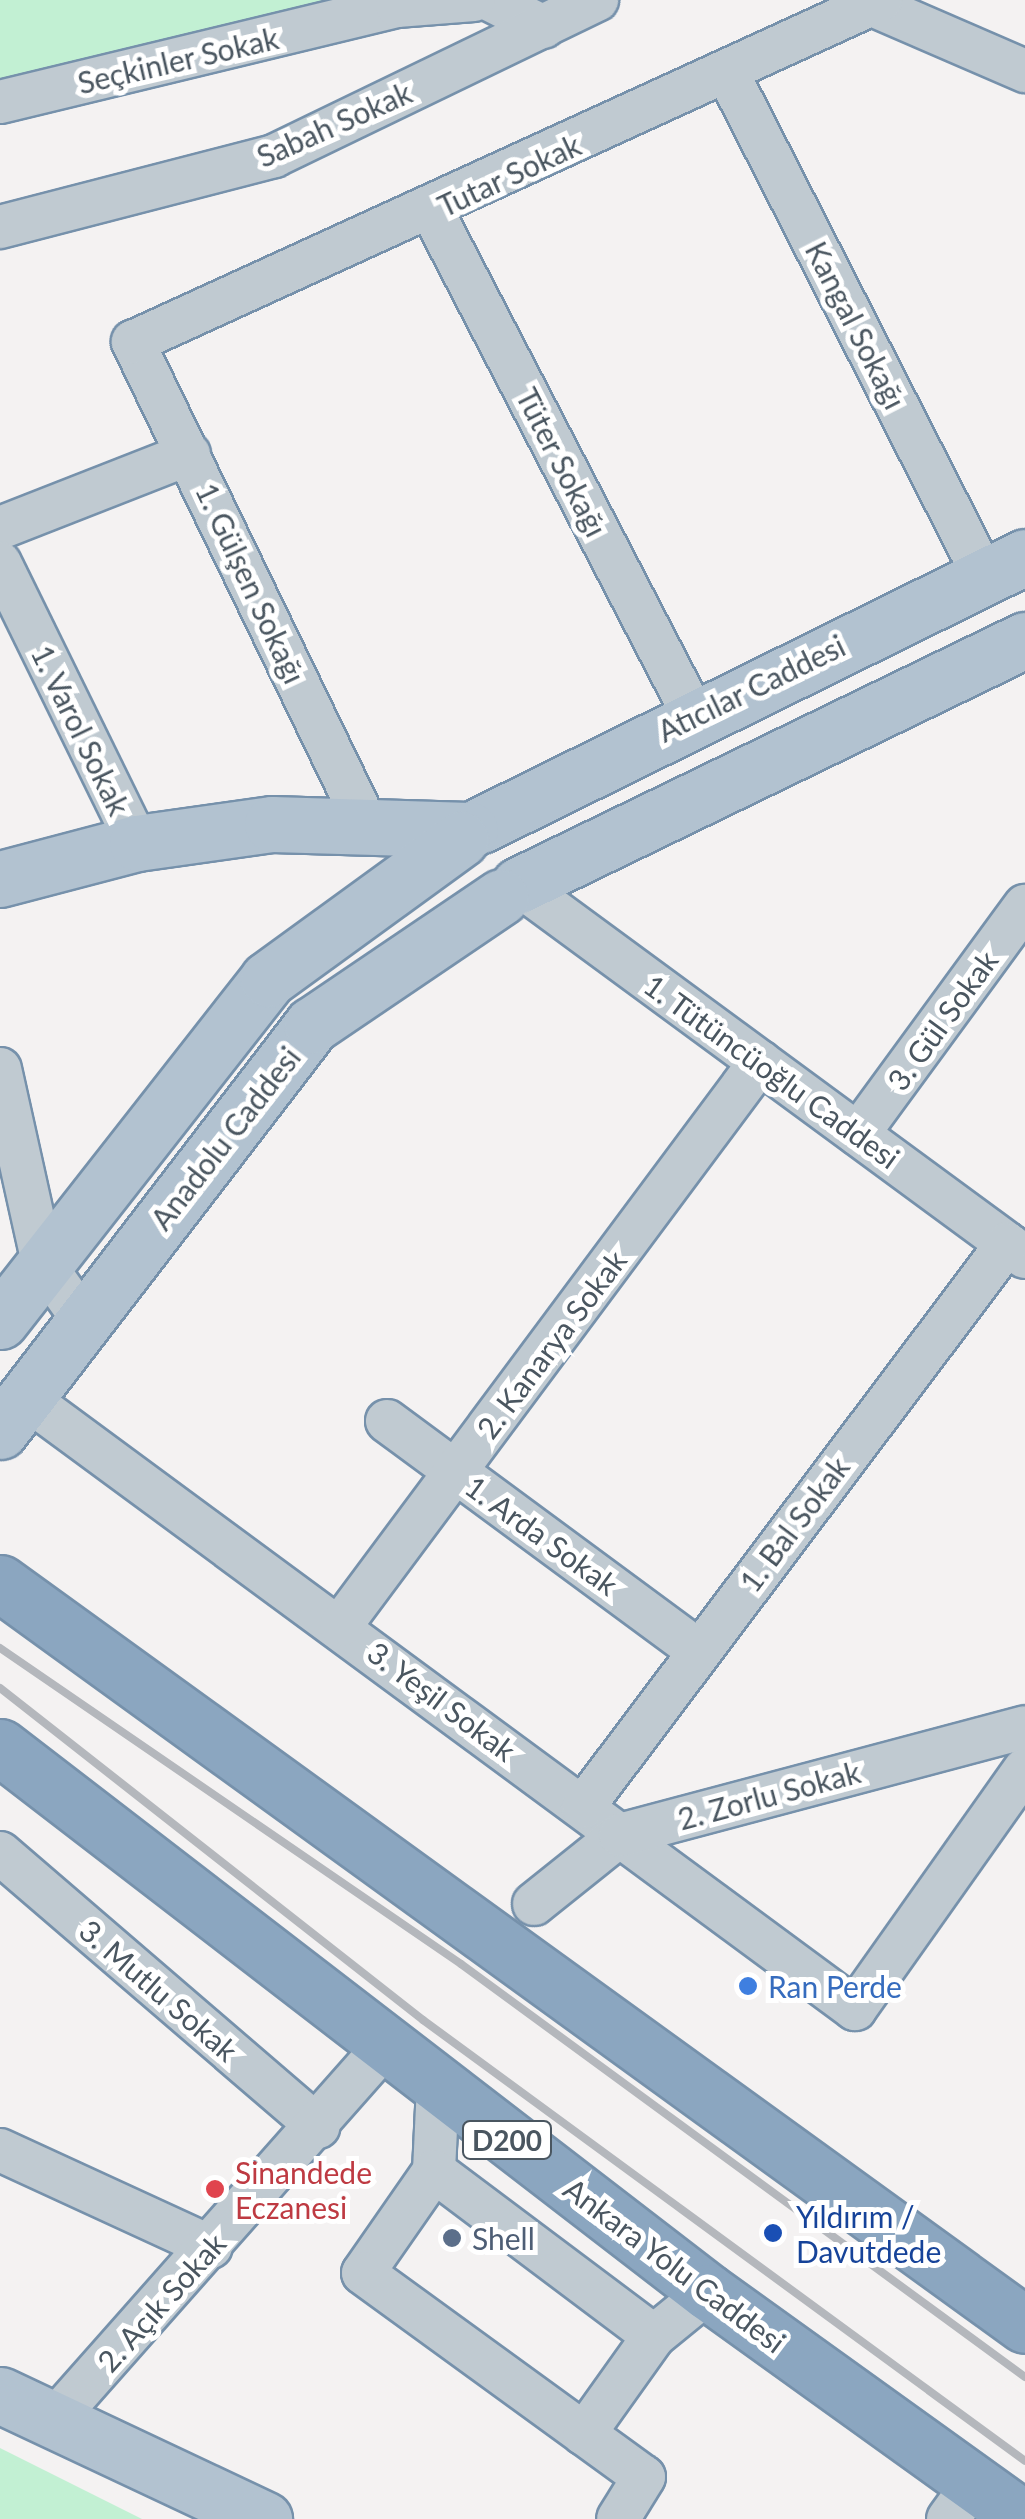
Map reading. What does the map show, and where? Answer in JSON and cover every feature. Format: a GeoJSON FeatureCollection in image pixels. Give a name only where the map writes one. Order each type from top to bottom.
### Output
{"type":"FeatureCollection","features":[{"type":"Feature","properties":{"kind":"highway"},"geometry":{"type":"LineString","coordinates":[[0,1583],[1025,2326]]}},
{"type":"Feature","properties":{"kind":"highway","name":"Ankara Yolu Caddesi"},"geometry":{"type":"LineString","coordinates":[[0,1748],[384,2048],[708,2292],[961,2501],[1024,2519]]}},
{"type":"Feature","properties":{"kind":"main road","name":"Atıcılar Caddesi"},"geometry":{"type":"LineString","coordinates":[[2,874],[136,843],[272,824],[470,832],[693,714],[1004,566]]}},
{"type":"Feature","properties":{"kind":"main road"},"geometry":{"type":"LineString","coordinates":[[470,832],[453,863],[463,886],[510,891],[1025,640]]}},
{"type":"Feature","properties":{"kind":"main road"},"geometry":{"type":"LineString","coordinates":[[0,1321],[268,979],[470,832]]}},
{"type":"Feature","properties":{"kind":"main road","name":"Anadolu Caddesi"},"geometry":{"type":"LineString","coordinates":[[13,1415],[312,1025],[510,891]]}},
{"type":"Feature","properties":{"kind":"main road"},"geometry":{"type":"LineString","coordinates":[[0,2395],[264,2519]]}},
{"type":"Feature","properties":{"kind":"street","name":"Seçkinler Sokak"},"geometry":{"type":"LineString","coordinates":[[0,102],[397,6],[474,0]]}},
{"type":"Feature","properties":{"kind":"street"},"geometry":{"type":"LineString","coordinates":[[490,0],[544,26]]}},
{"type":"Feature","properties":{"kind":"street","name":"Sabah Sokak"},"geometry":{"type":"LineString","coordinates":[[0,227],[274,156],[597,0]]}},
{"type":"Feature","properties":{"kind":"street"},"geometry":{"type":"LineString","coordinates":[[870,2],[1025,71]]}},
{"type":"Feature","properties":{"kind":"street","name":"Tutar Sokak"},"geometry":{"type":"LineString","coordinates":[[133,342],[432,211],[728,74],[870,2]]}},
{"type":"Feature","properties":{"kind":"street","name":"Kangal Sokağı"},"geometry":{"type":"LineString","coordinates":[[728,74],[1004,566]]}},
{"type":"Feature","properties":{"kind":"street","name":"Tüter Sokağı"},"geometry":{"type":"LineString","coordinates":[[432,211],[693,714]]}},
{"type":"Feature","properties":{"kind":"street","name":"1. Gülşen Sokağı"},"geometry":{"type":"LineString","coordinates":[[133,342],[367,826]]}},
{"type":"Feature","properties":{"kind":"street"},"geometry":{"type":"LineString","coordinates":[[0,528],[190,454]]}},
{"type":"Feature","properties":{"kind":"street","name":"1. Varol Sokak"},"geometry":{"type":"LineString","coordinates":[[0,563],[136,843]]}},
{"type":"Feature","properties":{"kind":"street","name":"1. Tütüncüoğlu Caddesi"},"geometry":{"type":"LineString","coordinates":[[510,891],[760,1062],[1016,1251]]}},
{"type":"Feature","properties":{"kind":"street","name":"3. Gül Sokak"},"geometry":{"type":"LineString","coordinates":[[858,1134],[1025,906]]}},
{"type":"Feature","properties":{"kind":"street","name":"2. Kanarya Sokak"},"geometry":{"type":"LineString","coordinates":[[341,1625],[760,1062]]}},
{"type":"Feature","properties":{"kind":"street"},"geometry":{"type":"LineString","coordinates":[[0,1069],[43,1263],[84,1321]]}},
{"type":"Feature","properties":{"kind":"street","name":"1. Bal Sokak"},"geometry":{"type":"LineString","coordinates":[[583,1807],[698,1650],[1016,1251]]}},
{"type":"Feature","properties":{"kind":"street","name":"3. Yeşil Sokak"},"geometry":{"type":"LineString","coordinates":[[13,1415],[341,1625],[856,2009],[1025,1769]]}},
{"type":"Feature","properties":{"kind":"street","name":"1. Arda Sokak"},"geometry":{"type":"LineString","coordinates":[[387,1421],[698,1650]]}},
{"type":"Feature","properties":{"kind":"street","name":"2. Zorlu Sokak"},"geometry":{"type":"LineString","coordinates":[[534,1904],[620,1836],[1025,1727]]}},
{"type":"Feature","properties":{"kind":"street","name":"3. Mutlu Sokak"},"geometry":{"type":"LineString","coordinates":[[0,1853],[318,2127]]}},
{"type":"Feature","properties":{"kind":"street","name":"2. Açık Sokak"},"geometry":{"type":"LineString","coordinates":[[54,2420],[318,2127],[384,2048]]}},
{"type":"Feature","properties":{"kind":"street"},"geometry":{"type":"LineString","coordinates":[[438,2086],[434,2171],[363,2274],[644,2477],[618,2519]]}},
{"type":"Feature","properties":{"kind":"street"},"geometry":{"type":"LineString","coordinates":[[0,2150],[210,2247]]}},
{"type":"Feature","properties":{"kind":"street"},"geometry":{"type":"LineString","coordinates":[[434,2171],[654,2336]]}},
{"type":"Feature","properties":{"kind":"street"},"geometry":{"type":"LineString","coordinates":[[584,2434],[654,2336],[708,2292]]}},
{"type":"Feature","properties":{"kind":"green space"},"geometry":{"type":"Polygon","coordinates":[[[0,0],[352,0],[0,79],[0,0]]]}},
{"type":"Feature","properties":{"kind":"green space"},"geometry":{"type":"Polygon","coordinates":[[[0,2448],[142,2519],[0,2519],[0,2448]]]}},
{"type":"Feature","properties":{"kind":"railway"},"geometry":{"type":"LineString","coordinates":[[0,1648],[461,1964],[1025,2377]]}},
{"type":"Feature","properties":{"kind":"railway"},"geometry":{"type":"LineString","coordinates":[[0,1688],[423,2020],[1025,2461]]}},
{"type":"Feature","properties":{"kind":"place","name":"Ran Perde"},"geometry":{"type":"Point","coordinates":[748,1986]}},
{"type":"Feature","properties":{"kind":"place","name":"Sinandede Eczanesi"},"geometry":{"type":"Point","coordinates":[215,2189]}},
{"type":"Feature","properties":{"kind":"place","name":"Yıldırım / Davutdede"},"geometry":{"type":"Point","coordinates":[773,2233]}},
{"type":"Feature","properties":{"kind":"place","name":"Shell"},"geometry":{"type":"Point","coordinates":[452,2238]}}]}
